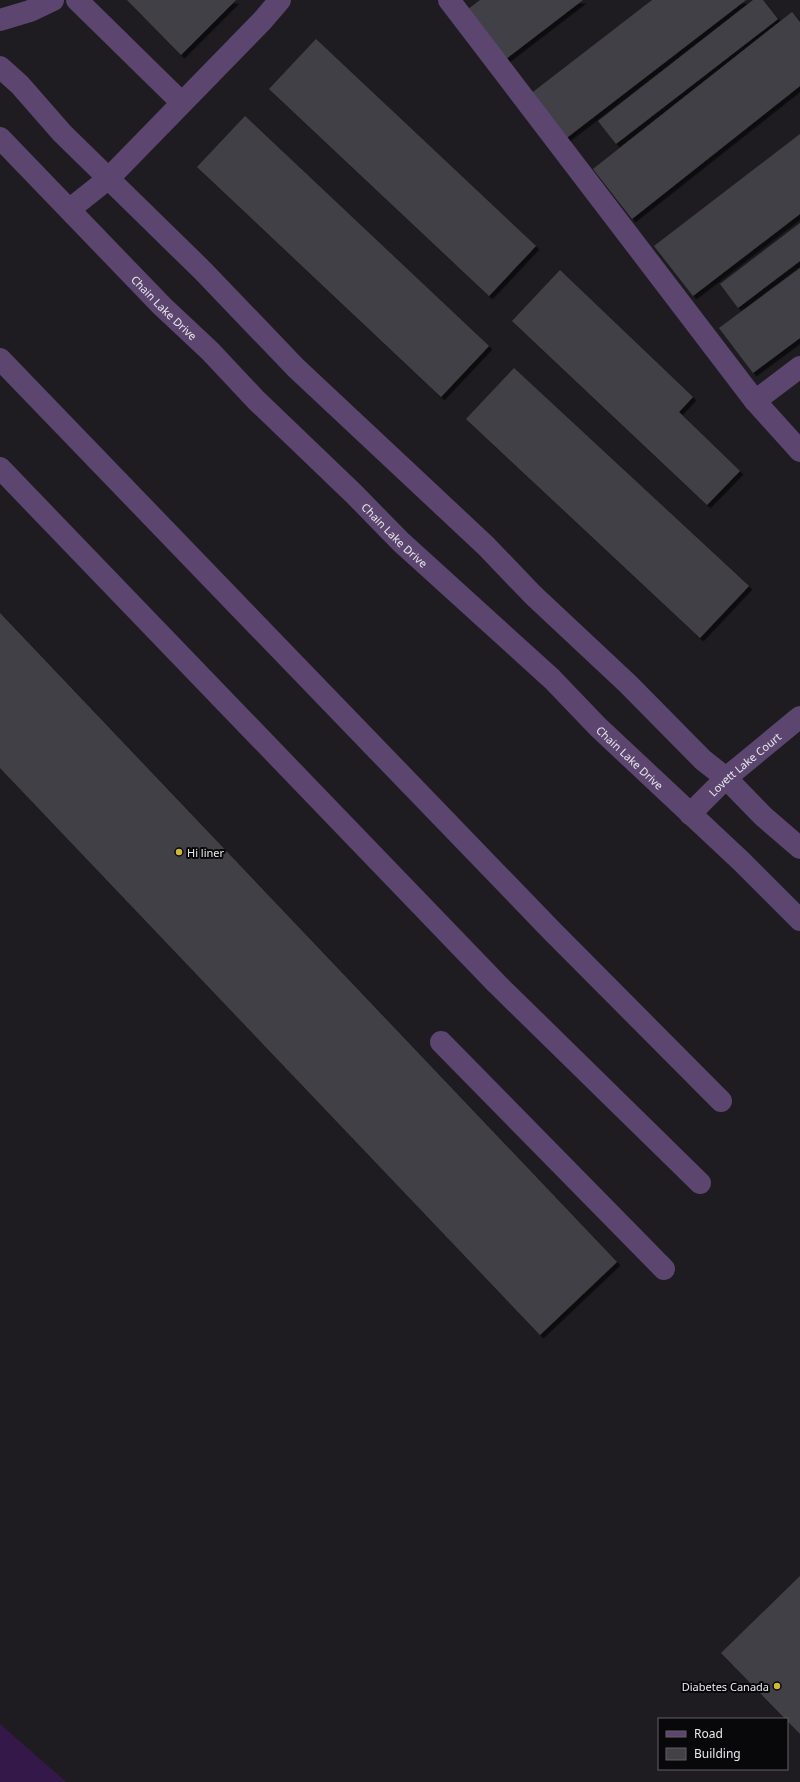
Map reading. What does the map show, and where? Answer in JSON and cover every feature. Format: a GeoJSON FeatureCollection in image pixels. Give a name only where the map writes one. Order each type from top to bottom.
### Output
{"type":"FeatureCollection","features":[{"type":"Feature","properties":{"kind":"street"},"geometry":{"type":"LineString","coordinates":[[0,20],[30,11],[53,0]]}},
{"type":"Feature","properties":{"kind":"street"},"geometry":{"type":"LineString","coordinates":[[77,0],[181,102]]}},
{"type":"Feature","properties":{"kind":"street"},"geometry":{"type":"LineString","coordinates":[[70,209],[110,178],[181,102],[262,21],[280,0]]}},
{"type":"Feature","properties":{"kind":"street"},"geometry":{"type":"LineString","coordinates":[[449,0],[755,401],[800,451]]}},
{"type":"Feature","properties":{"kind":"street"},"geometry":{"type":"LineString","coordinates":[[0,67],[20,86],[62,133],[110,178],[156,226],[203,271],[296,368],[486,546],[533,595],[628,684],[703,760],[726,778],[763,816],[800,848]]}},
{"type":"Feature","properties":{"kind":"street","name":"Chain Lake Drive"},"geometry":{"type":"LineString","coordinates":[[0,138],[162,306],[210,351],[262,405],[401,542],[552,679],[598,728],[741,861],[800,920]]}},
{"type":"Feature","properties":{"kind":"street"},"geometry":{"type":"LineString","coordinates":[[0,359],[551,930],[721,1101]]}},
{"type":"Feature","properties":{"kind":"street"},"geometry":{"type":"LineString","coordinates":[[755,401],[800,367]]}},
{"type":"Feature","properties":{"kind":"street"},"geometry":{"type":"LineString","coordinates":[[0,468],[497,984],[700,1184]]}},
{"type":"Feature","properties":{"kind":"street","name":"Lovett Lake Court"},"geometry":{"type":"LineString","coordinates":[[690,814],[726,778],[800,717]]}},
{"type":"Feature","properties":{"kind":"street"},"geometry":{"type":"LineString","coordinates":[[441,1042],[664,1269]]}},
{"type":"Feature","properties":{"kind":"shaded area"},"geometry":{"type":"Polygon","coordinates":[[[0,1724],[66,1782],[0,1782],[0,1724]]]}},
{"type":"Feature","properties":{"kind":"building"},"geometry":{"type":"Polygon","coordinates":[[[127,0],[236,0],[181,55],[127,0]]]}},
{"type":"Feature","properties":{"kind":"building"},"geometry":{"type":"Polygon","coordinates":[[[480,0],[583,0],[506,59],[467,10],[480,0]]]}},
{"type":"Feature","properties":{"kind":"building"},"geometry":{"type":"Polygon","coordinates":[[[652,0],[746,0],[564,140],[529,95],[652,0]]]}},
{"type":"Feature","properties":{"kind":"building"},"geometry":{"type":"Polygon","coordinates":[[[753,0],[763,0],[778,19],[616,144],[598,121],[753,0]]]}},
{"type":"Feature","properties":{"kind":"building"},"geometry":{"type":"Polygon","coordinates":[[[792,12],[800,22],[800,86],[632,219],[593,169],[792,12]]]}},
{"type":"Feature","properties":{"kind":"building"},"geometry":{"type":"Polygon","coordinates":[[[316,39],[536,246],[489,296],[269,89],[316,39]]]}},
{"type":"Feature","properties":{"kind":"building"},"geometry":{"type":"Polygon","coordinates":[[[245,116],[489,346],[441,397],[197,167],[245,116]]]}},
{"type":"Feature","properties":{"kind":"building"},"geometry":{"type":"Polygon","coordinates":[[[800,134],[800,214],[693,296],[654,246],[800,134]]]}},
{"type":"Feature","properties":{"kind":"building"},"geometry":{"type":"Polygon","coordinates":[[[800,223],[800,261],[738,308],[720,284],[800,223]]]}},
{"type":"Feature","properties":{"kind":"building"},"geometry":{"type":"Polygon","coordinates":[[[800,268],[800,338],[753,373],[719,328],[800,268]]]}},
{"type":"Feature","properties":{"kind":"building"},"geometry":{"type":"Polygon","coordinates":[[[560,270],[693,397],[679,412],[740,471],[707,505],[512,321],[560,270]]]}},
{"type":"Feature","properties":{"kind":"building"},"geometry":{"type":"Polygon","coordinates":[[[514,368],[749,586],[700,638],[466,419],[514,368]]]}},
{"type":"Feature","properties":{"kind":"building"},"geometry":{"type":"Polygon","coordinates":[[[0,613],[617,1262],[540,1335],[0,768],[0,613]]]}},
{"type":"Feature","properties":{"kind":"building","name":"Diabetes Canada"},"geometry":{"type":"Polygon","coordinates":[[[800,1576],[800,1734],[788,1722],[788,1718],[784,1718],[721,1653],[800,1576]]]}},
{"type":"Feature","properties":{"kind":"place","name":"Hi liner"},"geometry":{"type":"Point","coordinates":[179,852]}},
{"type":"Feature","properties":{"kind":"place","name":"Diabetes Canada"},"geometry":{"type":"Point","coordinates":[777,1686]}}]}
